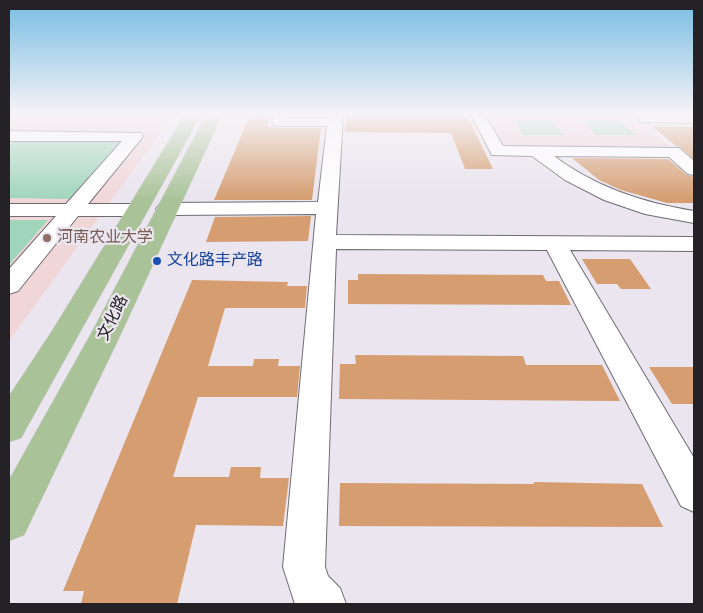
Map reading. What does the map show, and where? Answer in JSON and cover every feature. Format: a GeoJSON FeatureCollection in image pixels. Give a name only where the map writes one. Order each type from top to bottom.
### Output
{"type":"FeatureCollection","features":[{"type":"Feature","properties":{"kind":"main road","name":"文化路"},"geometry":{"type":"LineString","coordinates":[[9,426],[176,144]]}},
{"type":"Feature","properties":{"kind":"main road","name":"文化路"},"geometry":{"type":"LineString","coordinates":[[9,520],[104,338],[199,144]]}},
{"type":"Feature","properties":{"kind":"lane"},"geometry":{"type":"LineString","coordinates":[[9,285],[129,144]]}},
{"type":"Feature","properties":{"kind":"lane"},"geometry":{"type":"LineString","coordinates":[[324,604],[310,589],[304,566],[333,144]]}},
{"type":"Feature","properties":{"kind":"lane"},"geometry":{"type":"LineString","coordinates":[[494,144],[498,151],[674,152],[694,170]]}},
{"type":"Feature","properties":{"kind":"lane"},"geometry":{"type":"LineString","coordinates":[[537,152],[553,165],[577,179],[613,196],[649,209],[694,217]]}},
{"type":"Feature","properties":{"kind":"lane"},"geometry":{"type":"LineString","coordinates":[[166,209],[327,208]]}},
{"type":"Feature","properties":{"kind":"lane"},"geometry":{"type":"LineString","coordinates":[[9,210],[136,210]]}},
{"type":"Feature","properties":{"kind":"lane"},"geometry":{"type":"LineString","coordinates":[[325,242],[694,244]]}},
{"type":"Feature","properties":{"kind":"lane"},"geometry":{"type":"LineString","coordinates":[[555,244],[694,494]]}},
{"type":"Feature","properties":{"kind":"shaded area","name":"河南农业大学"},"geometry":{"type":"Polygon","coordinates":[[[9,144],[152,144],[9,341],[9,144]]]}},
{"type":"Feature","properties":{"kind":"shaded area"},"geometry":{"type":"Polygon","coordinates":[[[501,144],[667,144],[672,148],[503,148],[501,144]]]}},
{"type":"Feature","properties":{"kind":"green space"},"geometry":{"type":"Polygon","coordinates":[[[120,144],[69,199],[9,198],[9,145],[120,144]]]}},
{"type":"Feature","properties":{"kind":"green space"},"geometry":{"type":"Polygon","coordinates":[[[9,220],[48,220],[9,265],[9,220]]]}},
{"type":"Feature","properties":{"kind":"building"},"geometry":{"type":"Polygon","coordinates":[[[238,144],[319,144],[312,200],[214,200],[238,144]]]}},
{"type":"Feature","properties":{"kind":"building"},"geometry":{"type":"Polygon","coordinates":[[[455,144],[481,144],[493,169],[465,169],[455,144]]]}},
{"type":"Feature","properties":{"kind":"building"},"geometry":{"type":"Polygon","coordinates":[[[673,144],[694,144],[694,159],[680,147],[673,144]]]}},
{"type":"Feature","properties":{"kind":"building"},"geometry":{"type":"Polygon","coordinates":[[[572,158],[668,159],[687,175],[694,177],[694,203],[667,203],[621,190],[599,180],[572,158]]]}},
{"type":"Feature","properties":{"kind":"building"},"geometry":{"type":"Polygon","coordinates":[[[311,216],[308,241],[206,242],[215,217],[311,216]]]}},
{"type":"Feature","properties":{"kind":"building"},"geometry":{"type":"Polygon","coordinates":[[[582,259],[630,259],[651,289],[621,289],[617,284],[597,284],[582,259]]]}},
{"type":"Feature","properties":{"kind":"building"},"geometry":{"type":"Polygon","coordinates":[[[358,274],[543,275],[546,281],[559,281],[571,305],[348,304],[348,280],[358,280],[358,274]]]}},
{"type":"Feature","properties":{"kind":"building"},"geometry":{"type":"Polygon","coordinates":[[[192,280],[288,282],[287,286],[307,286],[305,308],[225,308],[208,366],[253,366],[254,359],[279,359],[278,366],[300,366],[297,397],[198,397],[173,477],[229,477],[231,467],[261,467],[260,478],[289,478],[283,526],[196,525],[177,604],[81,604],[84,591],[63,591],[192,280]]]}},
{"type":"Feature","properties":{"kind":"building"},"geometry":{"type":"Polygon","coordinates":[[[355,355],[523,356],[526,365],[602,365],[620,401],[339,399],[340,364],[356,364],[355,355]]]}},
{"type":"Feature","properties":{"kind":"building"},"geometry":{"type":"Polygon","coordinates":[[[649,367],[694,367],[694,404],[672,404],[649,367]]]}},
{"type":"Feature","properties":{"kind":"building"},"geometry":{"type":"Polygon","coordinates":[[[534,482],[642,484],[663,527],[339,526],[340,483],[534,484],[534,482]]]}},
{"type":"Feature","properties":{"kind":"place","name":"河南农业大学"},"geometry":{"type":"Point","coordinates":[47,238]}},
{"type":"Feature","properties":{"kind":"place","name":"文化路丰产路"},"geometry":{"type":"Point","coordinates":[157,261]}}]}
